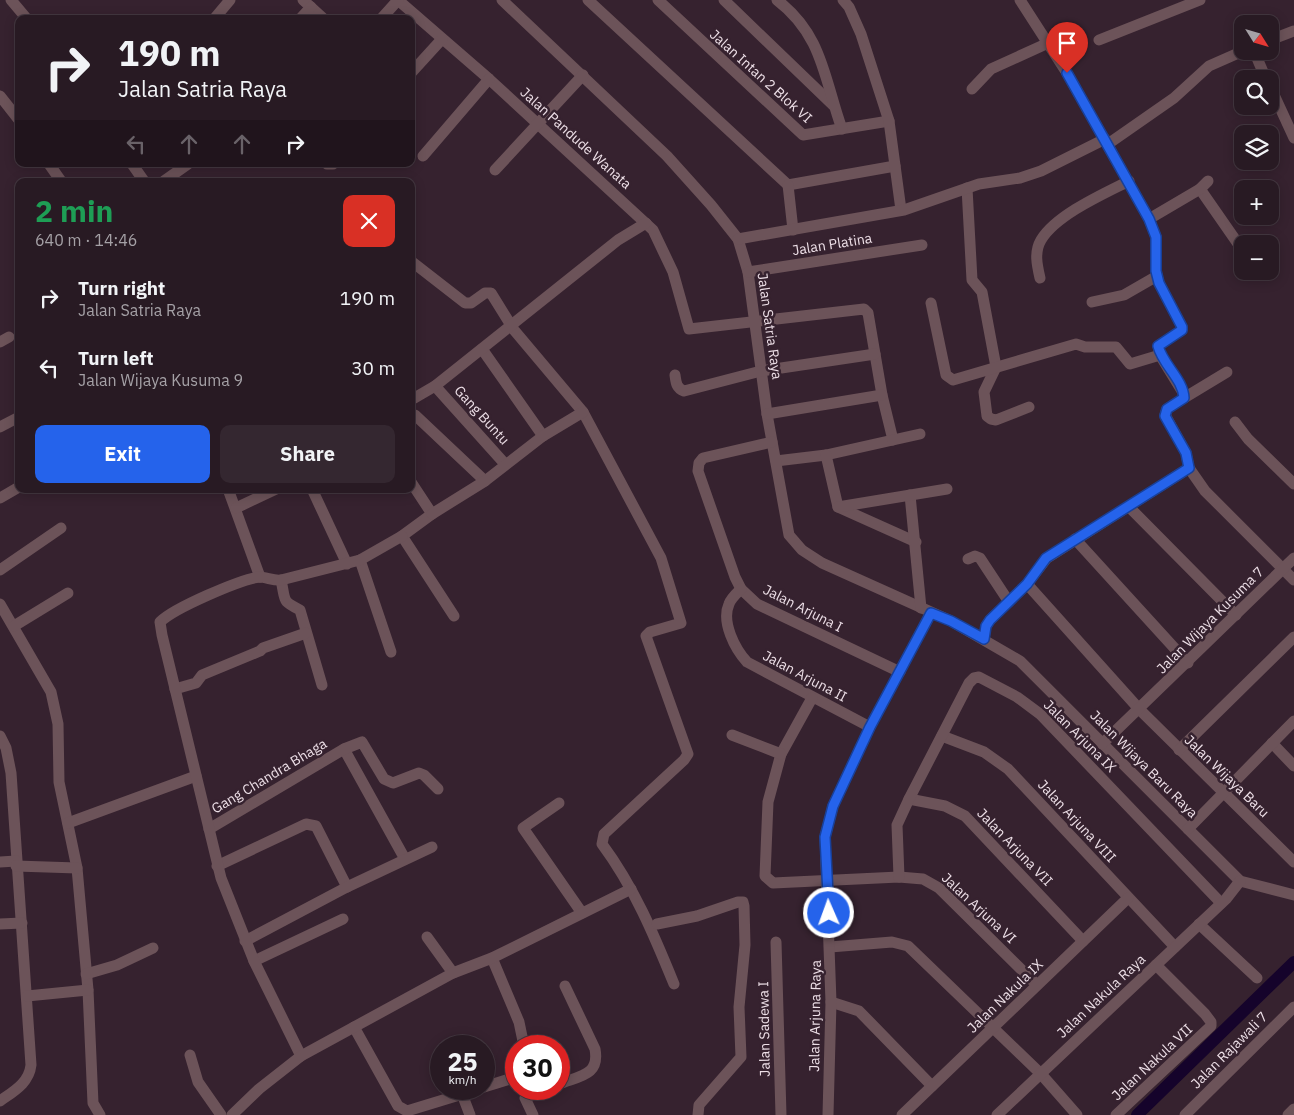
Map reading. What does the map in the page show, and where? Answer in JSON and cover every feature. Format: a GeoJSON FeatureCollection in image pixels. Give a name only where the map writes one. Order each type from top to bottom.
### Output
{"type":"FeatureCollection","features":[{"type":"Feature","properties":{"kind":"street"},"geometry":{"type":"LineString","coordinates":[[11,0],[23,15]]}},
{"type":"Feature","properties":{"kind":"street"},"geometry":{"type":"LineString","coordinates":[[217,15],[230,0]]}},
{"type":"Feature","properties":{"kind":"street"},"geometry":{"type":"LineString","coordinates":[[384,15],[398,0]]}},
{"type":"Feature","properties":{"kind":"street","name":"Jalan Pandude Wanata"},"geometry":{"type":"LineString","coordinates":[[398,0],[415,15]]}},
{"type":"Feature","properties":{"kind":"street","name":"Jalan Satria Raya"},"geometry":{"type":"LineString","coordinates":[[502,0],[667,156],[711,205],[738,239],[748,272],[767,414],[789,535],[795,544],[822,563],[951,621],[982,638]]}},
{"type":"Feature","properties":{"kind":"street"},"geometry":{"type":"LineString","coordinates":[[588,0],[788,185],[793,230]]}},
{"type":"Feature","properties":{"kind":"street","name":"Jalan Intan 2 Blok VI"},"geometry":{"type":"LineString","coordinates":[[658,0],[798,132],[809,136],[889,121]]}},
{"type":"Feature","properties":{"kind":"street"},"geometry":{"type":"LineString","coordinates":[[724,0],[833,105]]}},
{"type":"Feature","properties":{"kind":"street"},"geometry":{"type":"LineString","coordinates":[[777,0],[808,32],[822,58],[833,105],[842,129]]}},
{"type":"Feature","properties":{"kind":"street"},"geometry":{"type":"LineString","coordinates":[[843,0],[861,34],[889,121],[901,210]]}},
{"type":"Feature","properties":{"kind":"street"},"geometry":{"type":"LineString","coordinates":[[1020,0],[1046,44],[1067,73],[1107,141],[1149,219],[1156,237],[1157,276],[1182,327],[1182,330],[1158,346],[1160,355],[1183,390],[1184,398]]}},
{"type":"Feature","properties":{"kind":"street"},"geometry":{"type":"LineString","coordinates":[[1099,40],[1200,0]]}},
{"type":"Feature","properties":{"kind":"street"},"geometry":{"type":"LineString","coordinates":[[302,15],[307,3],[320,15]]}},
{"type":"Feature","properties":{"kind":"street","name":"Jalan Pandude Wanata"},"geometry":{"type":"LineString","coordinates":[[415,15],[489,79],[536,125],[653,230],[673,272],[689,329],[754,322]]}},
{"type":"Feature","properties":{"kind":"street"},"geometry":{"type":"LineString","coordinates":[[1279,37],[1294,31]]}},
{"type":"Feature","properties":{"kind":"street"},"geometry":{"type":"LineString","coordinates":[[415,69],[442,39]]}},
{"type":"Feature","properties":{"kind":"street"},"geometry":{"type":"LineString","coordinates":[[972,89],[991,69],[1046,44]]}},
{"type":"Feature","properties":{"kind":"street"},"geometry":{"type":"LineString","coordinates":[[738,239],[901,210],[967,188],[1020,178],[1034,173],[1107,141],[1174,98],[1209,66],[1234,55]]}},
{"type":"Feature","properties":{"kind":"street"},"geometry":{"type":"LineString","coordinates":[[495,170],[583,75]]}},
{"type":"Feature","properties":{"kind":"street"},"geometry":{"type":"LineString","coordinates":[[423,156],[489,79]]}},
{"type":"Feature","properties":{"kind":"street"},"geometry":{"type":"LineString","coordinates":[[0,96],[15,115]]}},
{"type":"Feature","properties":{"kind":"street"},"geometry":{"type":"LineString","coordinates":[[1279,106],[1294,138]]}},
{"type":"Feature","properties":{"kind":"street"},"geometry":{"type":"LineString","coordinates":[[788,185],[895,166]]}},
{"type":"Feature","properties":{"kind":"street"},"geometry":{"type":"LineString","coordinates":[[51,167],[59,178]]}},
{"type":"Feature","properties":{"kind":"street"},"geometry":{"type":"LineString","coordinates":[[134,167],[142,178]]}},
{"type":"Feature","properties":{"kind":"street"},"geometry":{"type":"LineString","coordinates":[[168,178],[184,167]]}},
{"type":"Feature","properties":{"kind":"street"},"geometry":{"type":"LineString","coordinates":[[1040,278],[1036,255],[1041,240],[1052,228],[1092,200],[1129,181]]}},
{"type":"Feature","properties":{"kind":"street"},"geometry":{"type":"LineString","coordinates":[[1149,219],[1204,185],[1234,236]]}},
{"type":"Feature","properties":{"kind":"street"},"geometry":{"type":"LineString","coordinates":[[967,188],[972,280],[982,292],[996,367],[984,392],[987,416],[996,420],[1029,407]]}},
{"type":"Feature","properties":{"kind":"street"},"geometry":{"type":"LineString","coordinates":[[415,394],[435,386],[512,327],[618,240],[646,223]]}},
{"type":"Feature","properties":{"kind":"street","name":"Jalan Platina"},"geometry":{"type":"LineString","coordinates":[[748,272],[922,245]]}},
{"type":"Feature","properties":{"kind":"street"},"geometry":{"type":"LineString","coordinates":[[415,264],[465,303],[471,303],[485,292],[491,293],[512,327],[583,412],[661,558],[681,622],[650,632],[646,636],[688,754],[684,760],[604,834],[602,844],[623,871],[650,925],[674,984]]}},
{"type":"Feature","properties":{"kind":"street"},"geometry":{"type":"LineString","coordinates":[[1092,302],[1124,295],[1157,276]]}},
{"type":"Feature","properties":{"kind":"street"},"geometry":{"type":"LineString","coordinates":[[931,304],[946,375],[953,380],[1076,344],[1085,347],[1116,346],[1130,364],[1160,355]]}},
{"type":"Feature","properties":{"kind":"street"},"geometry":{"type":"LineString","coordinates":[[754,322],[864,309],[870,318],[882,395],[893,440]]}},
{"type":"Feature","properties":{"kind":"street"},"geometry":{"type":"LineString","coordinates":[[482,349],[543,436]]}},
{"type":"Feature","properties":{"kind":"street"},"geometry":{"type":"LineString","coordinates":[[675,375],[679,389],[684,391],[761,371],[875,354]]}},
{"type":"Feature","properties":{"kind":"street"},"geometry":{"type":"LineString","coordinates":[[1227,372],[1167,409],[1165,416],[1186,453],[1189,468],[1205,491],[1294,580]]}},
{"type":"Feature","properties":{"kind":"street","name":"Gang Buntu"},"geometry":{"type":"LineString","coordinates":[[435,386],[505,464]]}},
{"type":"Feature","properties":{"kind":"street"},"geometry":{"type":"LineString","coordinates":[[767,414],[882,395]]}},
{"type":"Feature","properties":{"kind":"street"},"geometry":{"type":"LineString","coordinates":[[301,1056],[245,941],[217,866],[160,622],[181,607],[260,577],[272,581],[281,580],[360,560],[402,536],[432,514],[485,482],[505,464],[543,436],[583,412]]}},
{"type":"Feature","properties":{"kind":"street"},"geometry":{"type":"LineString","coordinates":[[415,415],[485,482]]}},
{"type":"Feature","properties":{"kind":"street"},"geometry":{"type":"LineString","coordinates":[[0,427],[15,419]]}},
{"type":"Feature","properties":{"kind":"street"},"geometry":{"type":"LineString","coordinates":[[1235,422],[1248,439],[1294,484]]}},
{"type":"Feature","properties":{"kind":"street"},"geometry":{"type":"LineString","coordinates":[[776,461],[826,454],[920,434]]}},
{"type":"Feature","properties":{"kind":"street","name":"Jalan Arjuna I"},"geometry":{"type":"LineString","coordinates":[[772,442],[703,458],[698,471],[735,577],[741,589],[756,604],[897,670]]}},
{"type":"Feature","properties":{"kind":"street"},"geometry":{"type":"LineString","coordinates":[[826,454],[838,507]]}},
{"type":"Feature","properties":{"kind":"street"},"geometry":{"type":"LineString","coordinates":[[982,638],[990,620],[1027,584],[1046,558],[1189,468]]}},
{"type":"Feature","properties":{"kind":"street"},"geometry":{"type":"LineString","coordinates":[[415,488],[432,514]]}},
{"type":"Feature","properties":{"kind":"street"},"geometry":{"type":"LineString","coordinates":[[0,498],[15,489]]}},
{"type":"Feature","properties":{"kind":"street"},"geometry":{"type":"LineString","coordinates":[[838,507],[947,489]]}},
{"type":"Feature","properties":{"kind":"street"},"geometry":{"type":"LineString","coordinates":[[230,493],[260,577]]}},
{"type":"Feature","properties":{"kind":"street"},"geometry":{"type":"LineString","coordinates":[[236,508],[268,493]]}},
{"type":"Feature","properties":{"kind":"street"},"geometry":{"type":"LineString","coordinates":[[314,493],[347,564]]}},
{"type":"Feature","properties":{"kind":"street"},"geometry":{"type":"LineString","coordinates":[[910,495],[926,610]]}},
{"type":"Feature","properties":{"kind":"street"},"geometry":{"type":"LineString","coordinates":[[838,507],[916,542]]}},
{"type":"Feature","properties":{"kind":"street"},"geometry":{"type":"LineString","coordinates":[[1129,507],[1236,615]]}},
{"type":"Feature","properties":{"kind":"street"},"geometry":{"type":"LineString","coordinates":[[0,570],[61,528]]}},
{"type":"Feature","properties":{"kind":"street"},"geometry":{"type":"LineString","coordinates":[[402,536],[454,616]]}},
{"type":"Feature","properties":{"kind":"street"},"geometry":{"type":"LineString","coordinates":[[1075,538],[1188,662]]}},
{"type":"Feature","properties":{"kind":"street"},"geometry":{"type":"LineString","coordinates":[[968,559],[975,556],[980,558],[1009,602]]}},
{"type":"Feature","properties":{"kind":"street","name":"Jalan Wijaya Kusuma 7"},"geometry":{"type":"LineString","coordinates":[[1102,744],[1140,710],[1294,558]]}},
{"type":"Feature","properties":{"kind":"street"},"geometry":{"type":"LineString","coordinates":[[360,560],[391,652]]}},
{"type":"Feature","properties":{"kind":"street"},"geometry":{"type":"LineString","coordinates":[[281,580],[286,602],[290,607],[300,610],[322,685]]}},
{"type":"Feature","properties":{"kind":"street","name":"Jalan Wijaya Baru"},"geometry":{"type":"LineString","coordinates":[[1027,584],[1140,710],[1294,862]]}},
{"type":"Feature","properties":{"kind":"street","name":"Jalan Arjuna II"},"geometry":{"type":"LineString","coordinates":[[741,589],[728,604],[726,616],[728,628],[742,657],[747,662],[812,698],[870,727]]}},
{"type":"Feature","properties":{"kind":"street"},"geometry":{"type":"LineString","coordinates":[[14,626],[68,594]]}},
{"type":"Feature","properties":{"kind":"street"},"geometry":{"type":"LineString","coordinates":[[0,604],[48,687],[54,702],[58,724],[59,782],[77,868],[88,990],[93,1103],[100,1115]]}},
{"type":"Feature","properties":{"kind":"street","name":"Jalan Arjuna Raya"},"geometry":{"type":"LineString","coordinates":[[828,1115],[832,1002],[825,837],[828,820],[926,610]]}},
{"type":"Feature","properties":{"kind":"street"},"geometry":{"type":"LineString","coordinates":[[175,689],[196,683],[202,675],[263,648],[306,633]]}},
{"type":"Feature","properties":{"kind":"street"},"geometry":{"type":"LineString","coordinates":[[1179,750],[1294,637]]}},
{"type":"Feature","properties":{"kind":"street","name":"Jalan Wijaya Baru Raya"},"geometry":{"type":"LineString","coordinates":[[982,638],[1020,661],[1188,829],[1237,886]]}},
{"type":"Feature","properties":{"kind":"street","name":"Jalan Arjuna IX"},"geometry":{"type":"LineString","coordinates":[[899,877],[898,825],[909,799],[968,683],[974,678],[979,678],[1017,697],[1040,714],[1223,901]]}},
{"type":"Feature","properties":{"kind":"street"},"geometry":{"type":"LineString","coordinates":[[732,735],[781,754],[812,698]]}},
{"type":"Feature","properties":{"kind":"street"},"geometry":{"type":"LineString","coordinates":[[1188,829],[1294,721]]}},
{"type":"Feature","properties":{"kind":"street"},"geometry":{"type":"LineString","coordinates":[[0,736],[6,748],[10,767],[27,996],[30,1072],[22,1085],[0,1101]]}},
{"type":"Feature","properties":{"kind":"street","name":"Jalan Arjuna VIII"},"geometry":{"type":"LineString","coordinates":[[942,736],[984,752],[1008,769],[1175,947]]}},
{"type":"Feature","properties":{"kind":"street"},"geometry":{"type":"LineString","coordinates":[[404,859],[344,749],[362,742],[384,779],[393,783],[419,773],[424,774],[438,789]]}},
{"type":"Feature","properties":{"kind":"street"},"geometry":{"type":"LineString","coordinates":[[1272,743],[1294,766]]}},
{"type":"Feature","properties":{"kind":"street","name":"Gang Chandra Bhaga"},"geometry":{"type":"LineString","coordinates":[[209,829],[344,749]]}},
{"type":"Feature","properties":{"kind":"street","name":"Jalan Arjuna VI"},"geometry":{"type":"LineString","coordinates":[[781,754],[768,802],[765,876],[773,883],[899,877],[923,879],[938,888],[1037,985]]}},
{"type":"Feature","properties":{"kind":"street"},"geometry":{"type":"LineString","coordinates":[[68,823],[196,776]]}},
{"type":"Feature","properties":{"kind":"street","name":"Jalan Arjuna VII"},"geometry":{"type":"LineString","coordinates":[[909,799],[945,806],[964,816],[1083,941]]}},
{"type":"Feature","properties":{"kind":"street"},"geometry":{"type":"LineString","coordinates":[[558,803],[524,828],[582,913]]}},
{"type":"Feature","properties":{"kind":"street"},"geometry":{"type":"LineString","coordinates":[[217,866],[306,824],[312,824],[316,826],[347,887]]}},
{"type":"Feature","properties":{"kind":"street"},"geometry":{"type":"LineString","coordinates":[[245,941],[347,887],[432,847]]}},
{"type":"Feature","properties":{"kind":"street"},"geometry":{"type":"LineString","coordinates":[[0,862],[77,868]]}},
{"type":"Feature","properties":{"kind":"street"},"geometry":{"type":"LineString","coordinates":[[1237,886],[1294,895]]}},
{"type":"Feature","properties":{"kind":"street","name":"Jalan Nakula Raya"},"geometry":{"type":"LineString","coordinates":[[998,1115],[1237,886]]}},
{"type":"Feature","properties":{"kind":"street"},"geometry":{"type":"LineString","coordinates":[[232,1115],[259,1089],[301,1056],[453,973],[492,958],[631,889]]}},
{"type":"Feature","properties":{"kind":"street","name":"Jalan Nakula IX"},"geometry":{"type":"LineString","coordinates":[[902,1115],[1128,898]]}},
{"type":"Feature","properties":{"kind":"street"},"geometry":{"type":"LineString","coordinates":[[657,924],[697,916],[738,902],[743,902],[744,906],[745,945],[739,1008],[741,1057],[699,1105],[698,1115]]}},
{"type":"Feature","properties":{"kind":"street"},"geometry":{"type":"LineString","coordinates":[[254,961],[343,919]]}},
{"type":"Feature","properties":{"kind":"street"},"geometry":{"type":"LineString","coordinates":[[0,924],[22,923]]}},
{"type":"Feature","properties":{"kind":"street"},"geometry":{"type":"LineString","coordinates":[[1199,924],[1257,978]]}},
{"type":"Feature","properties":{"kind":"street"},"geometry":{"type":"LineString","coordinates":[[427,937],[453,973]]}},
{"type":"Feature","properties":{"kind":"street","name":"Jalan Sadewa I"},"geometry":{"type":"LineString","coordinates":[[776,942],[781,1115]]}},
{"type":"Feature","properties":{"kind":"street"},"geometry":{"type":"LineString","coordinates":[[830,947],[892,942],[908,946],[993,1027],[1040,1074],[1077,1115]]}},
{"type":"Feature","properties":{"kind":"street"},"geometry":{"type":"LineString","coordinates":[[86,974],[116,965],[153,948]]}},
{"type":"Feature","properties":{"kind":"street"},"geometry":{"type":"LineString","coordinates":[[492,958],[519,1022],[522,1035]]}},
{"type":"Feature","properties":{"kind":"street","name":"Jalan Nakula VII"},"geometry":{"type":"LineString","coordinates":[[1116,1115],[1211,1026],[1212,1022],[1206,1014],[1156,965]]}},
{"type":"Feature","properties":{"kind":"street"},"geometry":{"type":"LineString","coordinates":[[565,986],[595,1049],[597,1059],[596,1067],[591,1072],[570,1080]]}},
{"type":"Feature","properties":{"kind":"street"},"geometry":{"type":"LineString","coordinates":[[27,996],[88,990]]}},
{"type":"Feature","properties":{"kind":"street"},"geometry":{"type":"LineString","coordinates":[[832,1002],[859,1011],[932,1086]]}},
{"type":"Feature","properties":{"kind":"street","name":"Jalan Rajawali 7"},"geometry":{"type":"LineString","coordinates":[[1185,1115],[1294,1007]]}},
{"type":"Feature","properties":{"kind":"street"},"geometry":{"type":"LineString","coordinates":[[354,1027],[398,1106],[407,1111],[443,1100]]}},
{"type":"Feature","properties":{"kind":"street"},"geometry":{"type":"LineString","coordinates":[[190,1056],[198,1082],[221,1115]]}},
{"type":"Feature","properties":{"kind":"street"},"geometry":{"type":"LineString","coordinates":[[464,1100],[470,1115]]}},
{"type":"Feature","properties":{"kind":"street"},"geometry":{"type":"LineString","coordinates":[[526,1100],[533,1115]]}},
{"type":"Feature","properties":{"kind":"waterway"},"geometry":{"type":"LineString","coordinates":[[1137,1115],[1294,962]]}},
{"type":"Feature","properties":{"kind":"route"},"geometry":{"type":"LineString","coordinates":[[829,913],[825,837],[828,820],[870,727],[931,613],[951,621],[984,639],[986,626],[990,620],[1027,584],[1046,558],[1189,468],[1186,453],[1164,412],[1184,398],[1183,390],[1160,355],[1158,346],[1182,330],[1182,327],[1159,283],[1155,262],[1156,237],[1149,219],[1129,181],[1067,73]]}}]}
